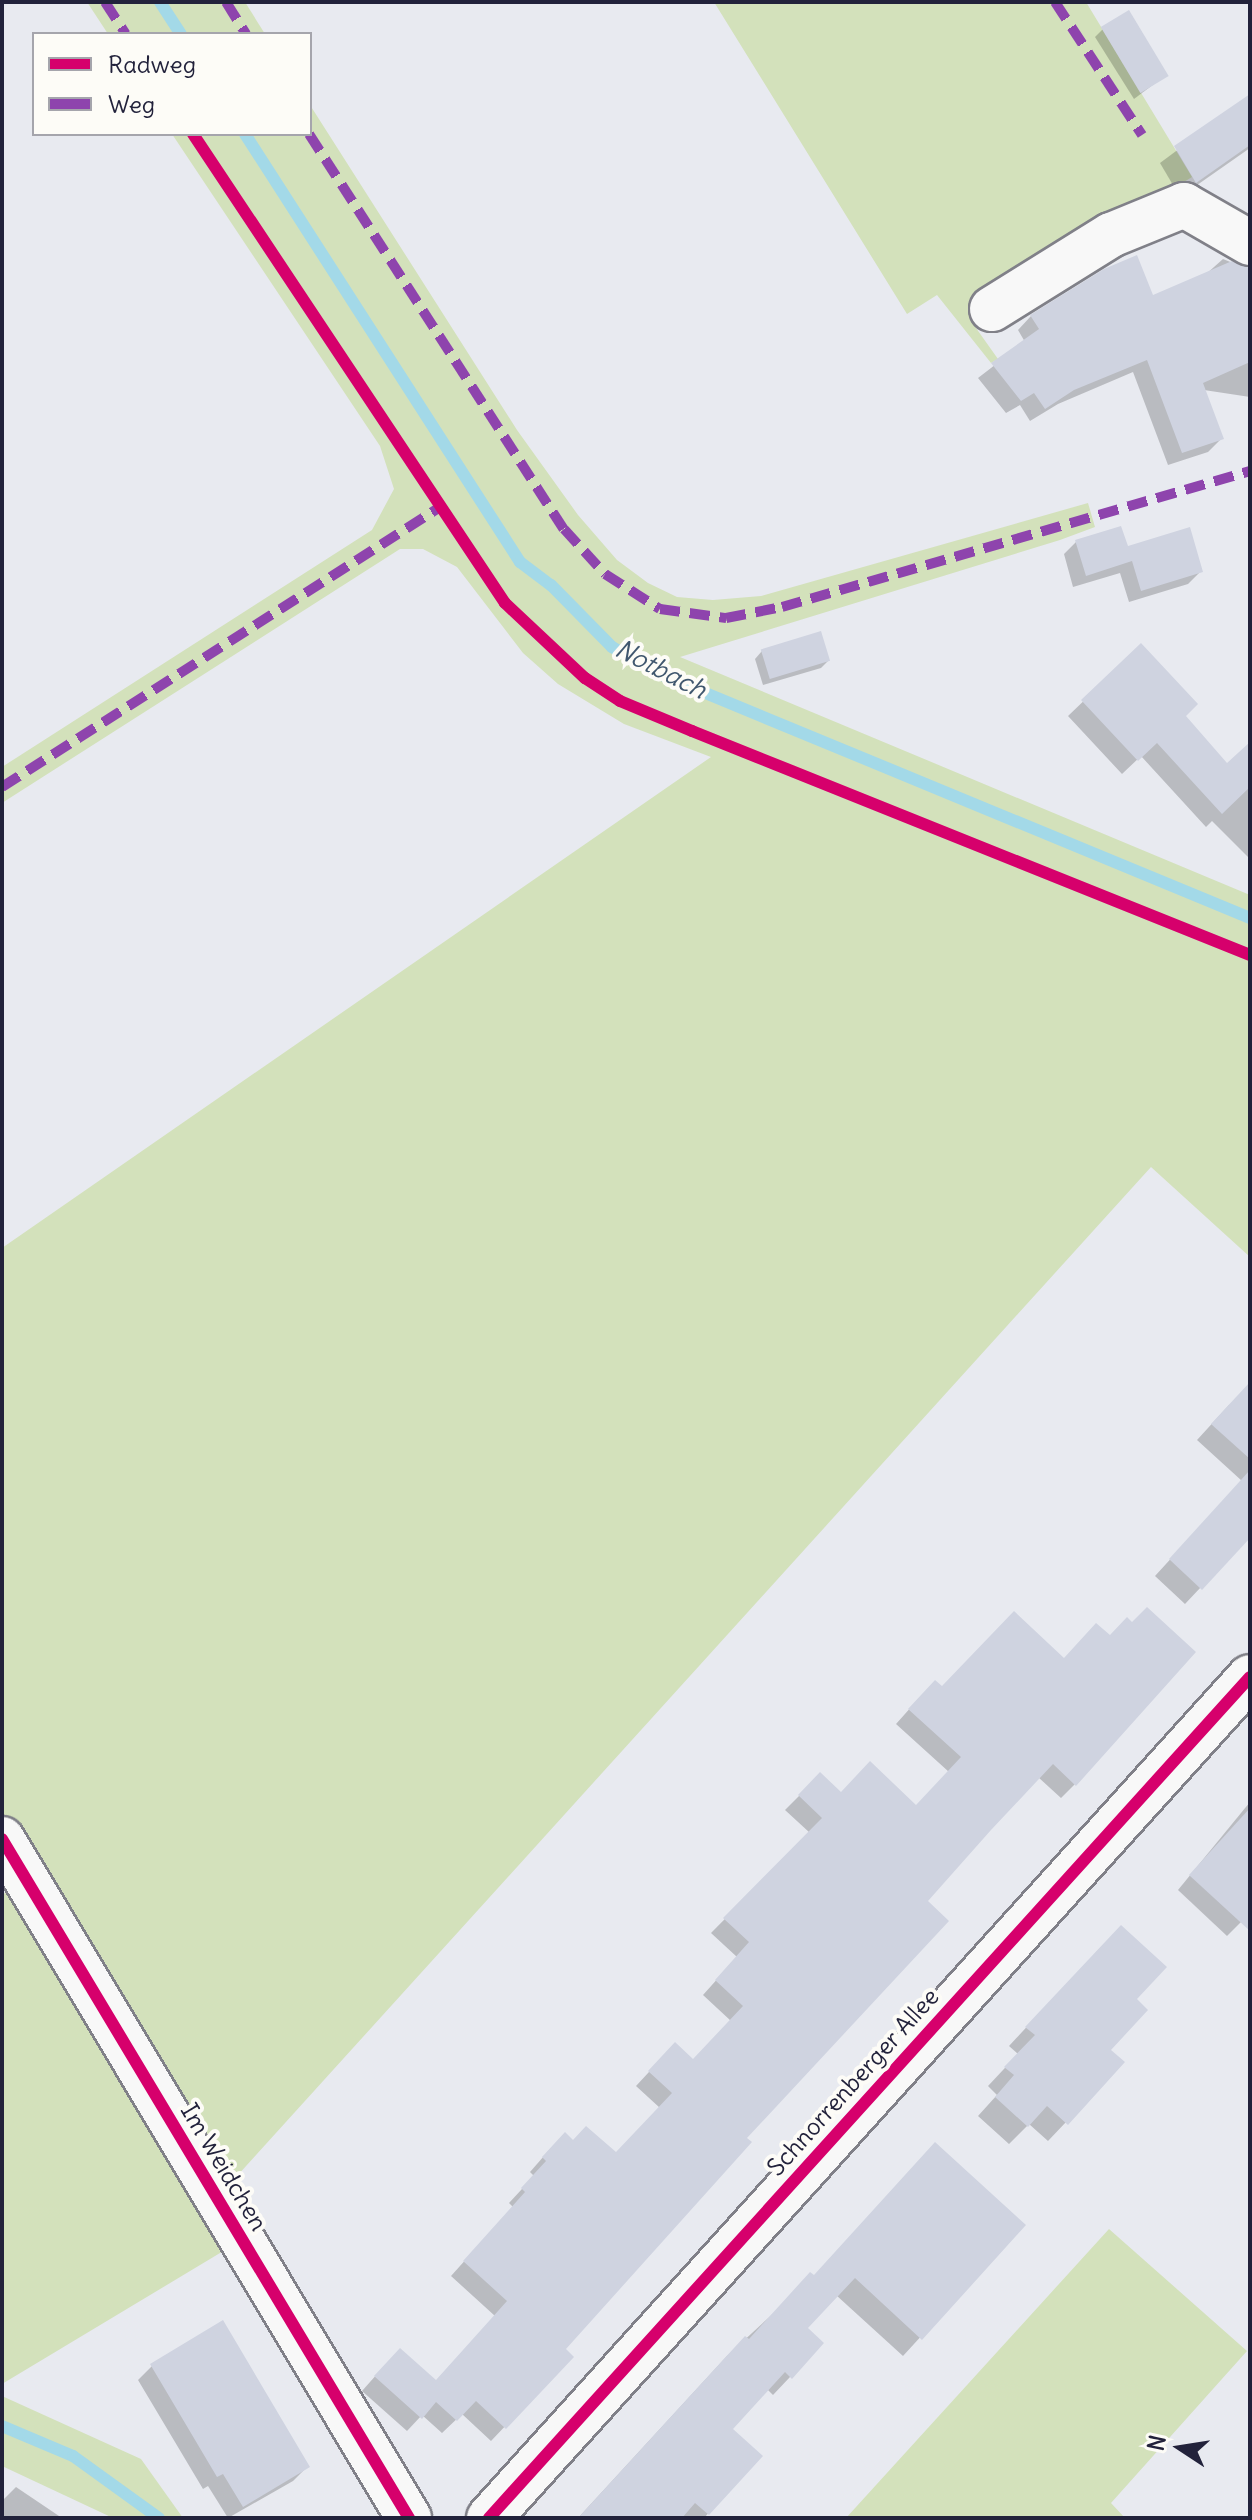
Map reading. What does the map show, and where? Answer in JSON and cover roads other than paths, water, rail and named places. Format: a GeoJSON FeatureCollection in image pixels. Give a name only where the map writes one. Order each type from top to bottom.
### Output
{"type":"FeatureCollection","features":[{"type":"Feature","properties":{"kind":"street"},"geometry":{"type":"LineString","coordinates":[[992,309],[1111,235],[1184,205],[1250,243]]}},
{"type":"Feature","properties":{"kind":"street","name":"Schnorrenberger Allee"},"geometry":{"type":"LineString","coordinates":[[489,2518],[1250,1677]]}},
{"type":"Feature","properties":{"kind":"street","name":"Im Weidchen"},"geometry":{"type":"LineString","coordinates":[[2,1839],[409,2518]]}},
{"type":"Feature","properties":{"kind":"waterway","name":"Notbach"},"geometry":{"type":"LineString","coordinates":[[160,2],[180,32]]}},
{"type":"Feature","properties":{"kind":"waterway","name":"Notbach"},"geometry":{"type":"LineString","coordinates":[[246,136],[520,562],[551,585],[612,647],[657,673],[1250,918]]}},
{"type":"Feature","properties":{"kind":"waterway"},"geometry":{"type":"LineString","coordinates":[[2,2426],[73,2456],[159,2518]]}}]}
